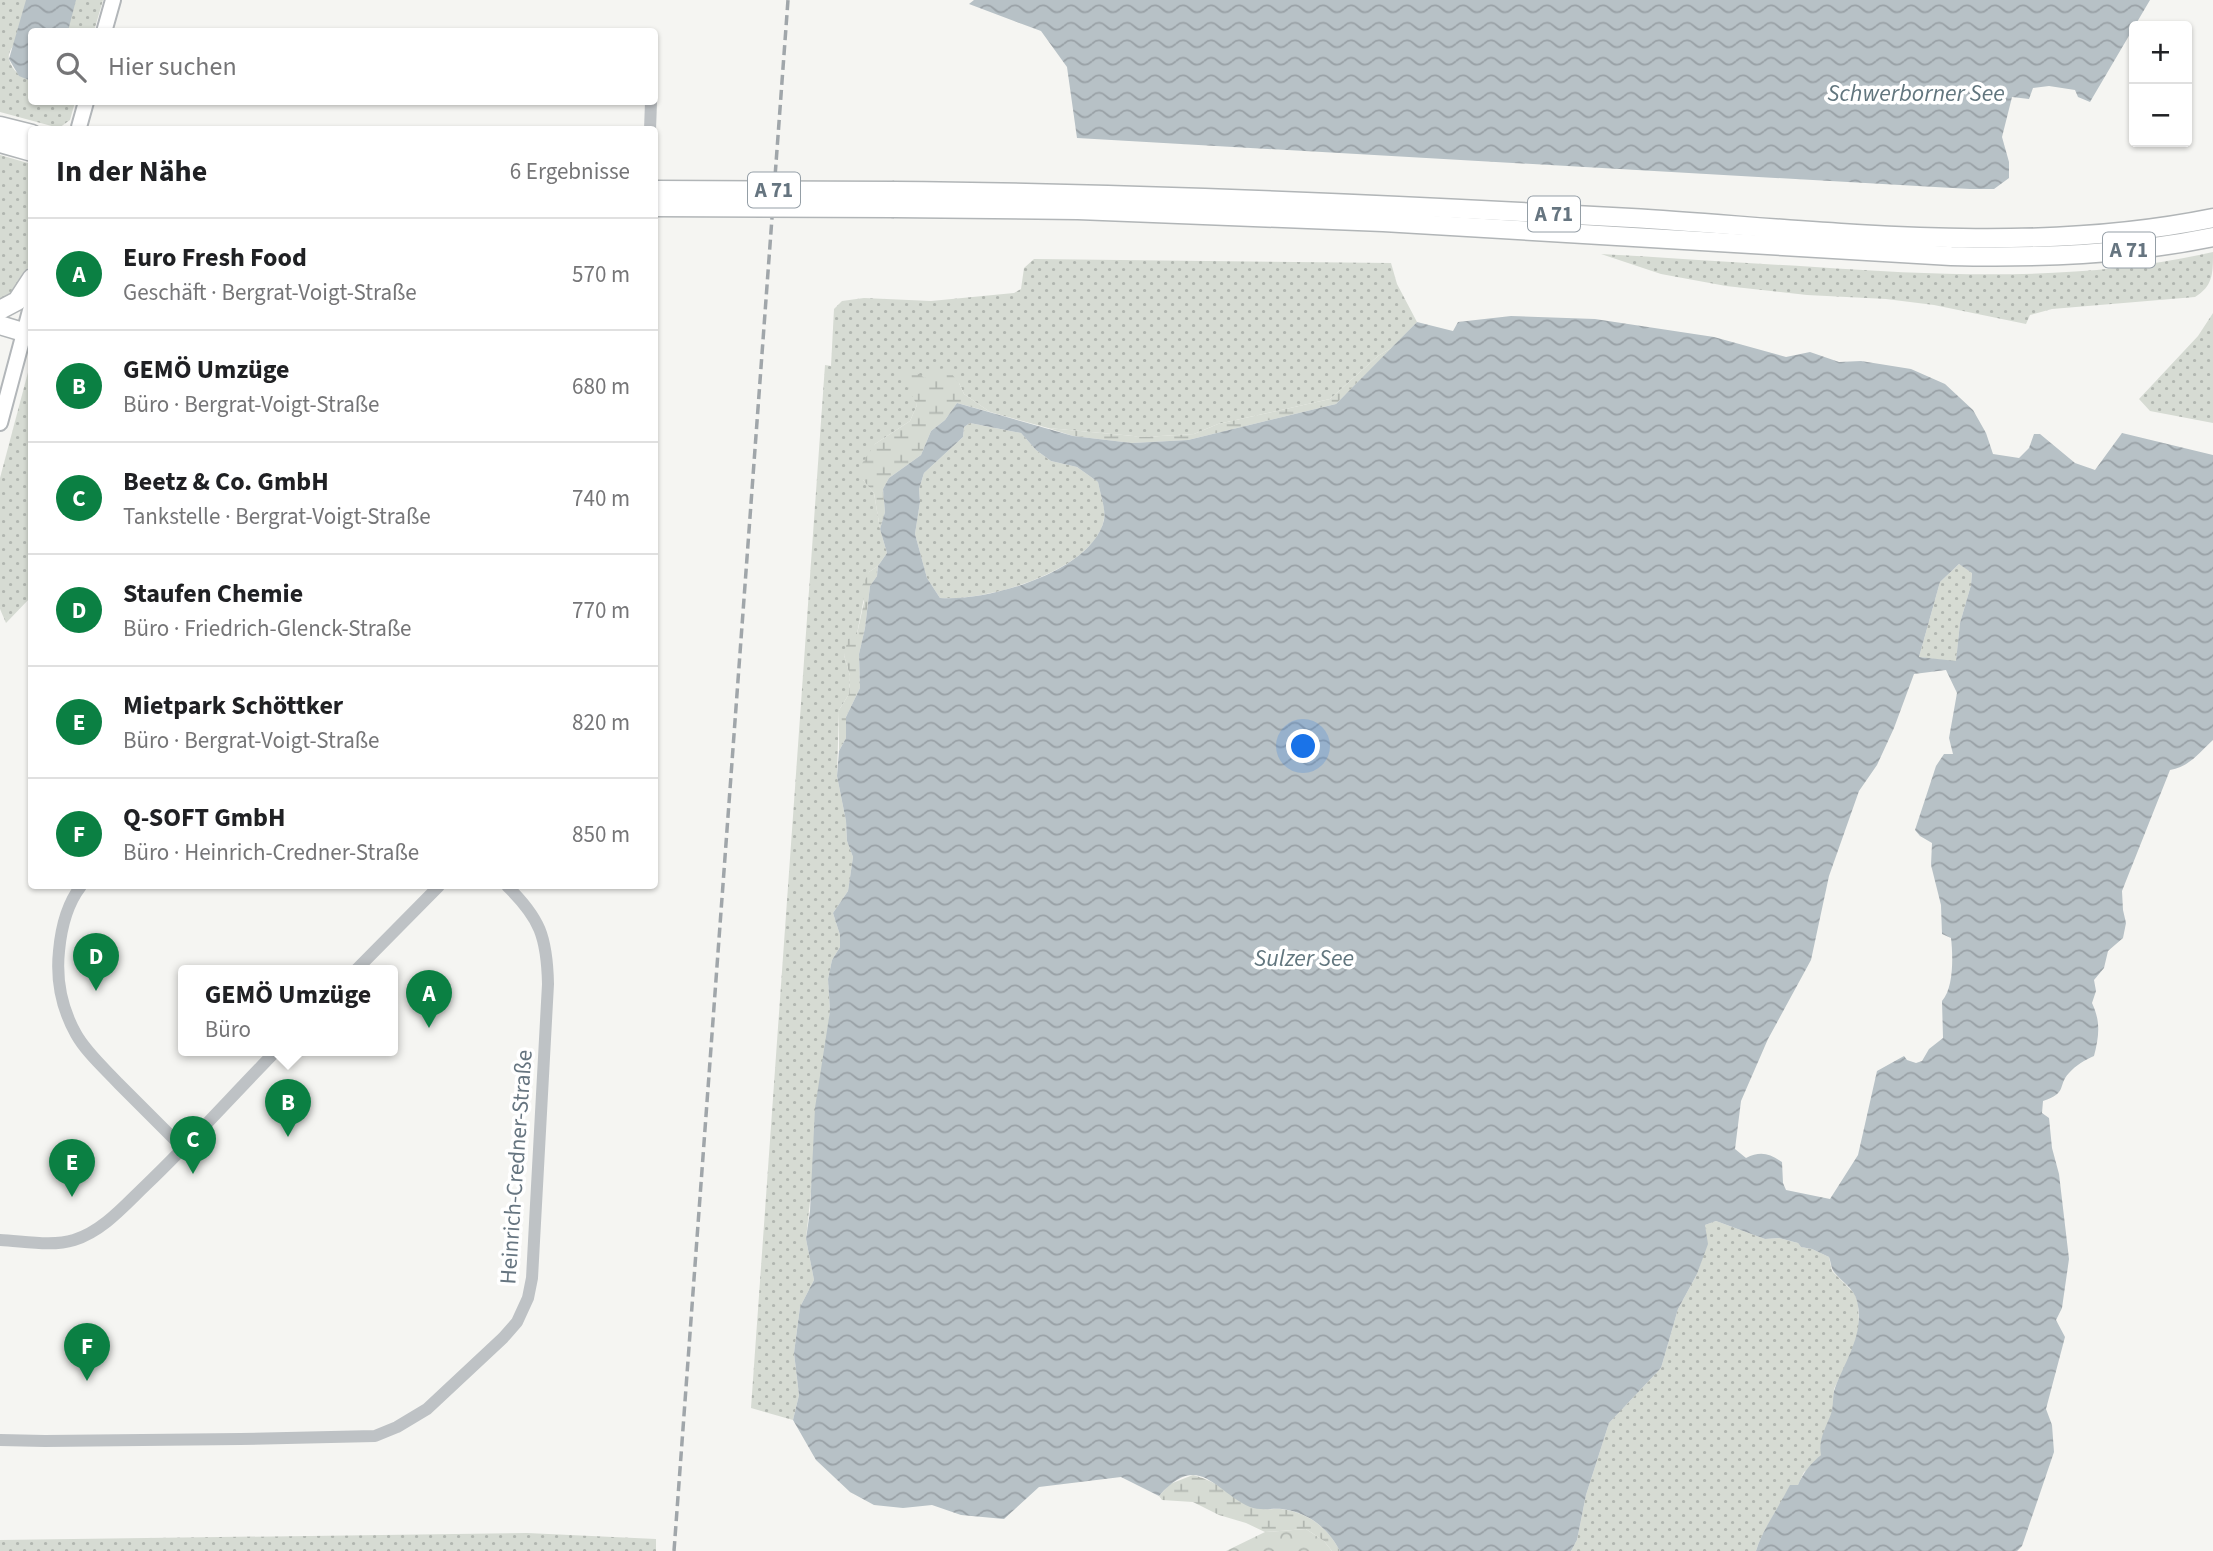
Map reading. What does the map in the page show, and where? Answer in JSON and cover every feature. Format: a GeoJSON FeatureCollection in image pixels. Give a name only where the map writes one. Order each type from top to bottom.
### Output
{"type":"FeatureCollection","features":[{"type":"Feature","properties":{"kind":"highway"},"geometry":{"type":"LineString","coordinates":[[0,126],[28,133]]}},
{"type":"Feature","properties":{"kind":"highway"},"geometry":{"type":"LineString","coordinates":[[0,143],[28,151]]}},
{"type":"Feature","properties":{"kind":"highway","name":"A 71"},"geometry":{"type":"LineString","coordinates":[[658,190],[1383,222],[1964,256],[2035,257],[2103,253],[2213,237]]}},
{"type":"Feature","properties":{"kind":"highway","name":"A 71"},"geometry":{"type":"LineString","coordinates":[[658,208],[1077,193],[1384,204],[1955,239],[2026,239],[2090,235],[2157,228],[2213,218]]}},
{"type":"Feature","properties":{"kind":"highway"},"geometry":{"type":"LineString","coordinates":[[0,310],[17,300],[28,284]]}},
{"type":"Feature","properties":{"kind":"highway"},"geometry":{"type":"LineString","coordinates":[[0,325],[23,332]]}},
{"type":"Feature","properties":{"kind":"main road"},"geometry":{"type":"LineString","coordinates":[[105,28],[113,0]]}},
{"type":"Feature","properties":{"kind":"main road"},"geometry":{"type":"LineString","coordinates":[[79,126],[85,105]]}},
{"type":"Feature","properties":{"kind":"main road"},"geometry":{"type":"LineString","coordinates":[[0,423],[28,316]]}},
{"type":"Feature","properties":{"kind":"street"},"geometry":{"type":"LineString","coordinates":[[650,126],[651,105]]}},
{"type":"Feature","properties":{"kind":"street"},"geometry":{"type":"LineString","coordinates":[[79,889],[66,915],[57,968],[62,1001],[68,1017],[76,1036],[99,1063],[183,1148]]}},
{"type":"Feature","properties":{"kind":"street"},"geometry":{"type":"LineString","coordinates":[[361,965],[436,889]]}},
{"type":"Feature","properties":{"kind":"street","name":"Heinrich-Credner-Straße"},"geometry":{"type":"LineString","coordinates":[[0,1440],[375,1436],[397,1427],[427,1409],[503,1338],[517,1322],[528,1298],[532,1278],[548,984],[548,953],[540,928],[525,903],[510,889]]}},
{"type":"Feature","properties":{"kind":"street"},"geometry":{"type":"LineString","coordinates":[[0,1240],[61,1242],[75,1240],[94,1230],[116,1214],[271,1056]]}},
{"type":"Feature","properties":{"kind":"green space"},"geometry":{"type":"Polygon","coordinates":[[[0,0],[103,0],[95,28],[28,28],[28,34],[20,38],[10,50],[12,67],[28,79],[28,105],[74,105],[70,120],[62,126],[52,126],[0,112],[0,0]]]}},
{"type":"Feature","properties":{"kind":"green space"},"geometry":{"type":"Polygon","coordinates":[[[0,155],[28,163],[28,267],[21,285],[0,304],[0,155]]]}},
{"type":"Feature","properties":{"kind":"green space"},"geometry":{"type":"Polygon","coordinates":[[[2213,252],[2209,284],[2195,297],[2052,309],[2030,315],[2026,324],[1934,305],[1726,286],[1661,274],[1601,254],[1914,273],[2014,274],[2114,268],[2213,252]]]}},
{"type":"Feature","properties":{"kind":"green space"},"geometry":{"type":"Polygon","coordinates":[[[1034,259],[1391,263],[1397,284],[1417,322],[1393,347],[1378,356],[1330,399],[1218,424],[1194,434],[1144,437],[1048,428],[990,412],[964,394],[959,383],[925,378],[909,387],[917,405],[910,421],[875,444],[863,480],[874,493],[887,553],[878,566],[869,572],[857,634],[844,655],[850,676],[849,694],[839,710],[837,776],[847,841],[853,857],[848,891],[833,913],[840,935],[840,947],[832,960],[828,979],[830,1011],[806,1239],[814,1280],[800,1307],[794,1353],[799,1395],[793,1420],[751,1408],[825,365],[831,366],[834,309],[842,301],[864,298],[931,301],[1014,293],[1021,289],[1024,268],[1034,259]]]}},
{"type":"Feature","properties":{"kind":"green space"},"geometry":{"type":"Polygon","coordinates":[[[2213,313],[2213,423],[2150,411],[2139,399],[2198,336],[2213,313]]]}},
{"type":"Feature","properties":{"kind":"green space"},"geometry":{"type":"Polygon","coordinates":[[[1393,347],[1336,404],[1188,440],[1132,443],[1073,436],[1048,428],[1144,437],[1194,434],[1218,424],[1330,399],[1378,356],[1393,347]]]}},
{"type":"Feature","properties":{"kind":"green space"},"geometry":{"type":"Polygon","coordinates":[[[906,367],[925,378],[933,370],[947,368],[964,394],[990,412],[957,403],[945,420],[931,431],[921,455],[889,478],[883,489],[885,512],[880,529],[874,493],[863,480],[861,465],[875,444],[910,421],[917,405],[900,374],[906,367]]]}},
{"type":"Feature","properties":{"kind":"green space"},"geometry":{"type":"Polygon","coordinates":[[[28,372],[28,600],[6,623],[0,609],[0,478],[28,372]]]}},
{"type":"Feature","properties":{"kind":"green space"},"geometry":{"type":"Polygon","coordinates":[[[970,423],[1021,433],[1036,450],[1051,461],[1077,467],[1098,482],[1104,505],[1104,519],[1096,537],[1081,554],[1060,568],[1035,580],[983,595],[940,598],[927,578],[915,534],[920,502],[919,489],[924,473],[963,437],[964,427],[970,423]]]}},
{"type":"Feature","properties":{"kind":"green space"},"geometry":{"type":"Polygon","coordinates":[[[1959,564],[1972,572],[1960,623],[1956,662],[1919,657],[1940,582],[1959,564]]]}},
{"type":"Feature","properties":{"kind":"green space"},"geometry":{"type":"Polygon","coordinates":[[[878,566],[877,576],[870,586],[859,654],[860,688],[846,717],[846,738],[839,751],[839,710],[849,694],[850,676],[844,655],[848,639],[857,634],[864,602],[861,588],[869,572],[878,566]]]}},
{"type":"Feature","properties":{"kind":"green space"},"geometry":{"type":"Polygon","coordinates":[[[1716,1221],[1765,1239],[1779,1238],[1798,1243],[1801,1247],[1829,1257],[1832,1271],[1855,1294],[1859,1326],[1854,1347],[1834,1389],[1833,1410],[1821,1455],[1811,1468],[1804,1472],[1798,1485],[1790,1486],[1756,1551],[1571,1551],[1577,1540],[1586,1495],[1609,1423],[1661,1368],[1678,1309],[1697,1274],[1707,1244],[1705,1225],[1716,1221]]]}},
{"type":"Feature","properties":{"kind":"green space"},"geometry":{"type":"Polygon","coordinates":[[[1193,1475],[1210,1481],[1260,1508],[1291,1511],[1309,1518],[1323,1528],[1340,1551],[1332,1551],[1324,1541],[1306,1529],[1265,1532],[1193,1502],[1162,1500],[1159,1496],[1170,1484],[1193,1475]]]}},
{"type":"Feature","properties":{"kind":"green space"},"geometry":{"type":"Polygon","coordinates":[[[1306,1529],[1324,1541],[1332,1551],[1226,1551],[1265,1532],[1306,1529]]]}},
{"type":"Feature","properties":{"kind":"green space"},"geometry":{"type":"Polygon","coordinates":[[[527,1533],[656,1539],[656,1551],[0,1551],[0,1540],[527,1533]]]}},
{"type":"Feature","properties":{"kind":"water"},"geometry":{"type":"Polygon","coordinates":[[[26,0],[76,0],[69,28],[28,28],[28,80],[19,76],[9,59],[26,0]]]}},
{"type":"Feature","properties":{"kind":"water","name":"Schwerborner See"},"geometry":{"type":"Polygon","coordinates":[[[974,0],[2150,0],[2138,21],[2129,21],[2129,36],[2090,102],[2078,97],[2075,90],[2049,86],[2033,88],[2029,99],[2012,97],[2002,137],[2009,162],[2009,178],[1994,189],[1077,138],[1067,67],[1041,31],[969,4],[974,0]]]}},
{"type":"Feature","properties":{"kind":"water","name":"Sulzer See"},"geometry":{"type":"Polygon","coordinates":[[[1511,316],[1595,319],[1714,337],[1786,357],[1810,352],[1839,362],[1861,361],[1911,369],[1945,384],[1973,410],[1986,433],[1993,454],[2019,458],[2029,448],[2034,434],[2040,434],[2075,463],[2095,470],[2122,433],[2213,455],[2213,740],[2188,763],[2170,770],[2122,891],[2126,923],[2123,938],[2108,951],[2104,968],[2094,980],[2096,991],[2092,1003],[2098,1029],[2094,1056],[2065,1078],[2056,1095],[2043,1101],[2042,1113],[2049,1118],[2052,1148],[2059,1174],[2069,1259],[2062,1308],[2056,1320],[2065,1337],[2046,1409],[2052,1425],[2054,1452],[2022,1546],[2017,1551],[1756,1551],[1790,1485],[1798,1485],[1808,1468],[1821,1455],[1822,1439],[1832,1411],[1834,1391],[1853,1346],[1859,1313],[1855,1296],[1832,1269],[1829,1257],[1801,1247],[1798,1243],[1779,1238],[1765,1239],[1716,1221],[1705,1225],[1708,1244],[1697,1274],[1678,1309],[1661,1368],[1609,1423],[1586,1495],[1577,1540],[1571,1551],[1340,1551],[1323,1528],[1309,1518],[1282,1509],[1250,1507],[1196,1475],[1185,1476],[1159,1496],[1121,1477],[1039,1487],[1004,1519],[961,1515],[932,1505],[903,1508],[874,1505],[850,1492],[816,1460],[793,1420],[799,1395],[794,1353],[800,1307],[814,1280],[806,1239],[815,1108],[830,1011],[828,979],[832,960],[840,947],[840,935],[833,913],[848,891],[853,857],[847,841],[837,776],[839,751],[846,738],[846,717],[860,688],[859,654],[870,586],[887,553],[880,529],[885,512],[883,489],[889,478],[921,455],[931,431],[945,420],[957,403],[1073,436],[1132,443],[1188,440],[1336,404],[1417,322],[1453,331],[1458,322],[1511,316]],[[970,423],[964,427],[963,437],[924,473],[919,489],[920,502],[915,534],[927,578],[940,598],[983,595],[1009,589],[1059,569],[1080,555],[1095,538],[1104,520],[1104,506],[1098,482],[1077,467],[1051,461],[1036,450],[1021,433],[970,423]],[[1959,564],[1940,582],[1919,657],[1956,661],[1960,623],[1972,573],[1959,564]],[[1946,670],[1914,674],[1877,765],[1859,791],[1829,876],[1811,960],[1768,1039],[1741,1101],[1735,1149],[1746,1158],[1764,1154],[1782,1162],[1786,1190],[1830,1199],[1858,1155],[1877,1071],[1904,1056],[1916,1063],[1922,1061],[1929,1049],[1943,1038],[1942,1001],[1951,980],[1951,938],[1942,934],[1941,905],[1931,865],[1932,843],[1915,830],[1936,766],[1944,754],[1953,754],[1949,738],[1957,693],[1946,670]]]}},
{"type":"Feature","properties":{"kind":"railway"},"geometry":{"type":"LineString","coordinates":[[674,1551],[788,0]]}},
{"type":"Feature","properties":{"kind":"place","name":"Staufen Chemie"},"geometry":{"type":"Point","coordinates":[96,991]}},
{"type":"Feature","properties":{"kind":"place","name":"Euro Fresh Food"},"geometry":{"type":"Point","coordinates":[429,1028]}},
{"type":"Feature","properties":{"kind":"place","name":"GEMÖ Umzüge"},"geometry":{"type":"Point","coordinates":[288,1137]}},
{"type":"Feature","properties":{"kind":"place","name":"Beetz & Co. GmbH"},"geometry":{"type":"Point","coordinates":[193,1174]}},
{"type":"Feature","properties":{"kind":"place","name":"Mietpark Schöttker"},"geometry":{"type":"Point","coordinates":[72,1197]}},
{"type":"Feature","properties":{"kind":"place","name":"Q-SOFT GmbH"},"geometry":{"type":"Point","coordinates":[87,1381]}}]}
